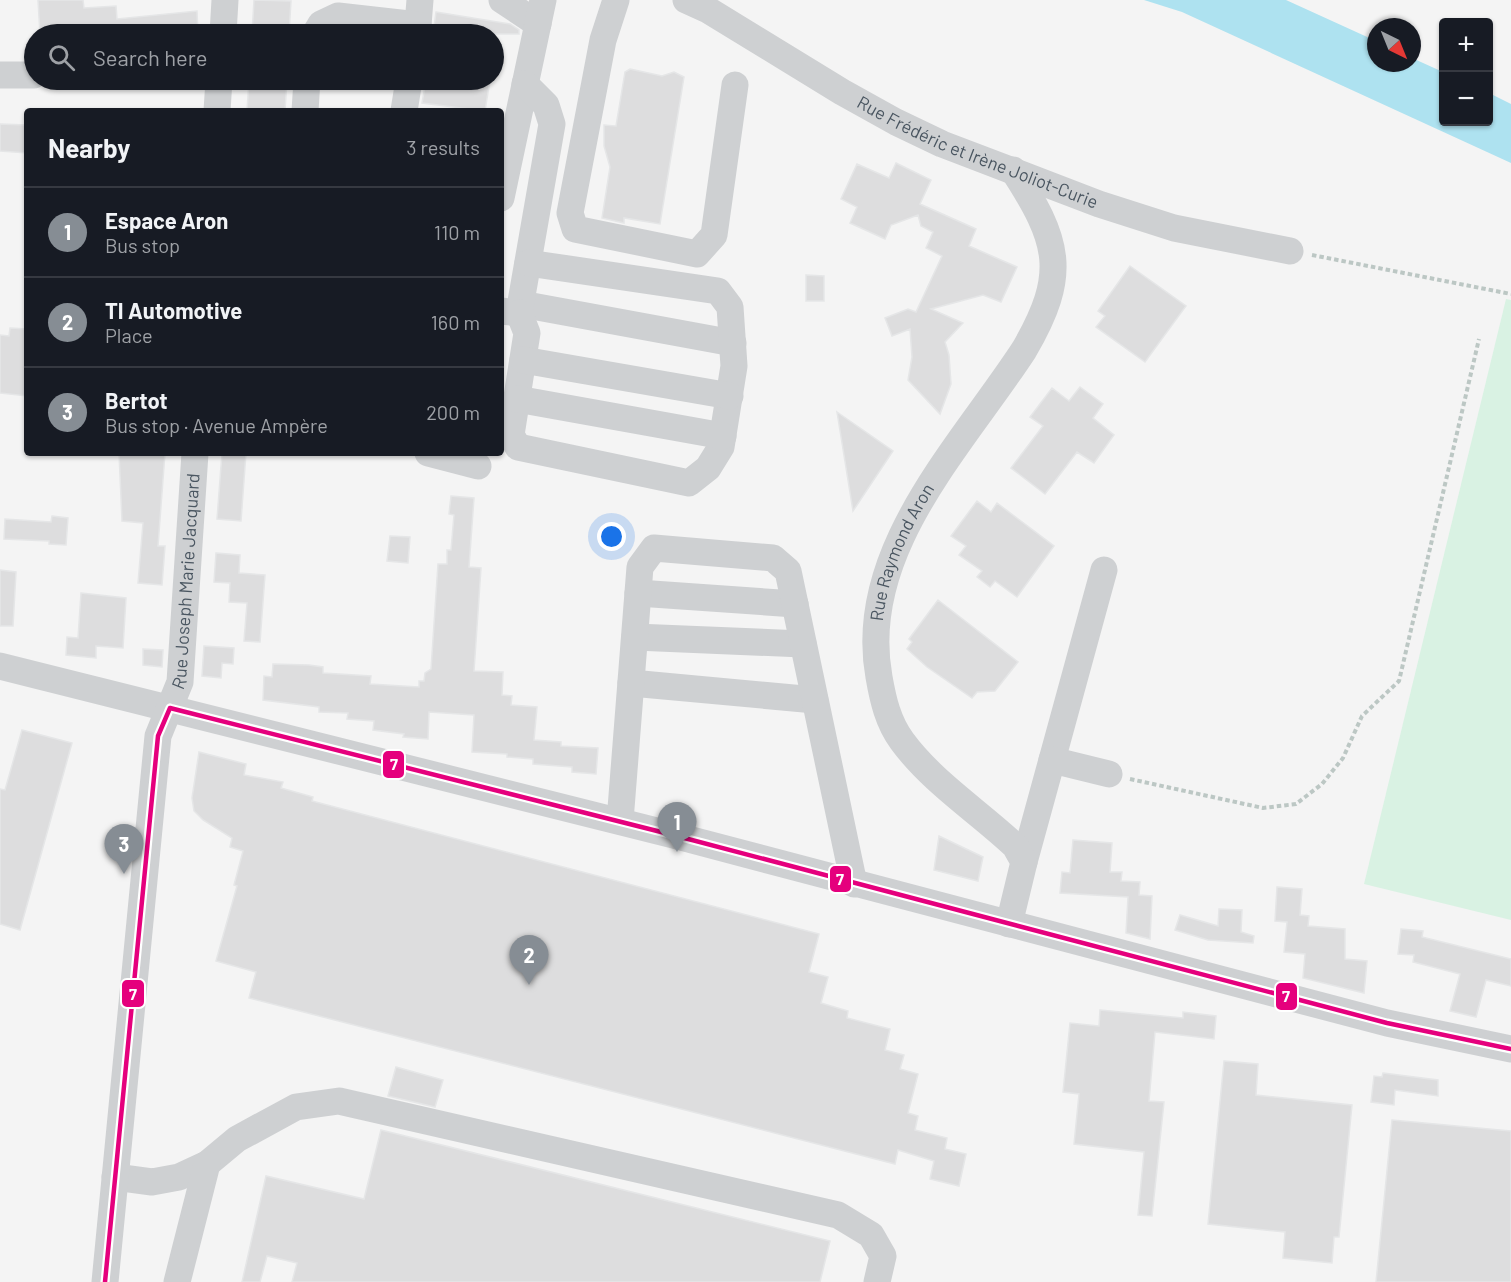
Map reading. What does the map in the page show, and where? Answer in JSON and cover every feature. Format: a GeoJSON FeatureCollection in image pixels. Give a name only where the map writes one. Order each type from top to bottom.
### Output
{"type":"FeatureCollection","features":[{"type":"Feature","properties":{"kind":"street"},"geometry":{"type":"LineString","coordinates":[[223,24],[225,0]]}},
{"type":"Feature","properties":{"kind":"street"},"geometry":{"type":"LineString","coordinates":[[502,0],[541,12],[525,84],[507,141],[504,170]]}},
{"type":"Feature","properties":{"kind":"street"},"geometry":{"type":"LineString","coordinates":[[616,0],[603,40],[570,213],[575,229],[697,254],[714,235],[735,85]]}},
{"type":"Feature","properties":{"kind":"street","name":"Rue Frédéric et Irène Joliot-Curie"},"geometry":{"type":"LineString","coordinates":[[686,0],[708,10],[896,122],[942,144],[1099,204],[1174,228],[1290,251]]}},
{"type":"Feature","properties":{"kind":"street"},"geometry":{"type":"LineString","coordinates":[[321,24],[338,16],[418,20]]}},
{"type":"Feature","properties":{"kind":"street"},"geometry":{"type":"LineString","coordinates":[[0,75],[24,75]]}},
{"type":"Feature","properties":{"kind":"street"},"geometry":{"type":"LineString","coordinates":[[525,84],[546,105],[552,123],[528,263],[514,309],[527,333],[511,435],[518,447],[689,483],[708,468],[721,447],[734,366],[729,307],[718,291],[528,263]]}},
{"type":"Feature","properties":{"kind":"street"},"geometry":{"type":"LineString","coordinates":[[217,108],[218,90]]}},
{"type":"Feature","properties":{"kind":"street"},"geometry":{"type":"LineString","coordinates":[[305,108],[306,90]]}},
{"type":"Feature","properties":{"kind":"street"},"geometry":{"type":"LineString","coordinates":[[404,108],[407,90]]}},
{"type":"Feature","properties":{"kind":"street","name":"Rue Raymond Aron"},"geometry":{"type":"LineString","coordinates":[[1013,170],[1043,220],[1050,237],[1053,256],[1046,302],[1024,350],[911,516],[886,571],[874,633],[876,661],[888,715],[902,741],[920,762],[1015,846],[1024,862]]}},
{"type":"Feature","properties":{"kind":"street"},"geometry":{"type":"LineString","coordinates":[[514,309],[733,343]]}},
{"type":"Feature","properties":{"kind":"street"},"geometry":{"type":"LineString","coordinates":[[523,360],[730,396]]}},
{"type":"Feature","properties":{"kind":"street"},"geometry":{"type":"LineString","coordinates":[[517,399],[723,436]]}},
{"type":"Feature","properties":{"kind":"street","name":"Rue Joseph Marie Jacquard"},"geometry":{"type":"LineString","coordinates":[[105,1282],[158,736],[180,682],[195,456]]}},
{"type":"Feature","properties":{"kind":"street"},"geometry":{"type":"LineString","coordinates":[[440,456],[478,466]]}},
{"type":"Feature","properties":{"kind":"street"},"geometry":{"type":"LineString","coordinates":[[620,821],[640,567],[654,548],[773,558],[788,571],[854,884]]}},
{"type":"Feature","properties":{"kind":"street"},"geometry":{"type":"LineString","coordinates":[[1009,924],[1104,570]]}},
{"type":"Feature","properties":{"kind":"street"},"geometry":{"type":"LineString","coordinates":[[638,593],[795,604]]}},
{"type":"Feature","properties":{"kind":"street"},"geometry":{"type":"LineString","coordinates":[[635,637],[803,644]]}},
{"type":"Feature","properties":{"kind":"street"},"geometry":{"type":"LineString","coordinates":[[0,666],[620,821],[1387,1023],[1511,1049]]}},
{"type":"Feature","properties":{"kind":"street"},"geometry":{"type":"LineString","coordinates":[[631,683],[815,700]]}},
{"type":"Feature","properties":{"kind":"street"},"geometry":{"type":"LineString","coordinates":[[1052,760],[1109,774]]}},
{"type":"Feature","properties":{"kind":"street"},"geometry":{"type":"LineString","coordinates":[[115,1177],[152,1182],[179,1177],[207,1164],[237,1139],[296,1107],[339,1101],[838,1215],[871,1235],[882,1256],[877,1282]]}},
{"type":"Feature","properties":{"kind":"street"},"geometry":{"type":"LineString","coordinates":[[177,1282],[207,1164]]}},
{"type":"Feature","properties":{"kind":"path"},"geometry":{"type":"LineString","coordinates":[[1290,251],[1511,294]]}},
{"type":"Feature","properties":{"kind":"path"},"geometry":{"type":"LineString","coordinates":[[1109,774],[1263,808],[1296,804],[1322,784],[1343,758],[1362,716],[1399,681],[1479,339]]}},
{"type":"Feature","properties":{"kind":"green space"},"geometry":{"type":"Polygon","coordinates":[[[1506,299],[1511,300],[1511,920],[1364,884],[1506,299]]]}},
{"type":"Feature","properties":{"kind":"water"},"geometry":{"type":"Polygon","coordinates":[[[1144,0],[1286,0],[1367,37],[1367,72],[1421,72],[1421,62],[1439,70],[1439,126],[1493,126],[1493,95],[1511,104],[1511,163],[1182,12],[1144,0]]]}},
{"type":"Feature","properties":{"kind":"building"},"geometry":{"type":"Polygon","coordinates":[[[38,0],[83,0],[84,8],[116,6],[117,19],[197,11],[198,24],[39,24],[38,0]]]}},
{"type":"Feature","properties":{"kind":"building"},"geometry":{"type":"Polygon","coordinates":[[[254,0],[291,1],[290,24],[253,24],[254,0]]]}},
{"type":"Feature","properties":{"kind":"building"},"geometry":{"type":"Polygon","coordinates":[[[436,12],[510,24],[519,30],[519,34],[504,34],[504,24],[434,24],[436,12]]]}},
{"type":"Feature","properties":{"kind":"building"},"geometry":{"type":"Polygon","coordinates":[[[630,69],[662,76],[674,72],[684,77],[660,224],[624,218],[624,223],[602,218],[610,167],[604,146],[604,125],[616,126],[625,72],[630,69]]]}},
{"type":"Feature","properties":{"kind":"building"},"geometry":{"type":"Polygon","coordinates":[[[248,90],[286,90],[285,108],[247,108],[248,90]]]}},
{"type":"Feature","properties":{"kind":"building"},"geometry":{"type":"Polygon","coordinates":[[[424,90],[488,90],[485,108],[461,108],[422,103],[424,90]]]}},
{"type":"Feature","properties":{"kind":"building"},"geometry":{"type":"Polygon","coordinates":[[[0,124],[24,125],[24,153],[0,151],[0,124]]]}},
{"type":"Feature","properties":{"kind":"building"},"geometry":{"type":"Polygon","coordinates":[[[896,163],[931,180],[920,204],[976,229],[969,246],[1017,267],[1001,302],[983,295],[931,309],[963,323],[945,342],[949,355],[951,384],[940,414],[908,380],[912,357],[910,329],[892,336],[885,318],[908,309],[916,312],[942,256],[926,248],[933,232],[921,226],[918,215],[891,225],[885,239],[850,223],[857,207],[841,199],[857,164],[889,178],[896,163]]]}},
{"type":"Feature","properties":{"kind":"building"},"geometry":{"type":"Polygon","coordinates":[[[1130,266],[1186,306],[1145,362],[1096,327],[1105,316],[1098,311],[1130,266]]]}},
{"type":"Feature","properties":{"kind":"building"},"geometry":{"type":"Polygon","coordinates":[[[806,275],[824,276],[824,301],[806,301],[806,275]]]}},
{"type":"Feature","properties":{"kind":"building"},"geometry":{"type":"Polygon","coordinates":[[[10,328],[24,329],[24,396],[0,393],[0,335],[9,336],[10,328]]]}},
{"type":"Feature","properties":{"kind":"building"},"geometry":{"type":"Polygon","coordinates":[[[1080,387],[1103,404],[1093,418],[1114,435],[1094,463],[1077,452],[1045,494],[1011,468],[1043,426],[1030,417],[1052,388],[1069,401],[1080,387]]]}},
{"type":"Feature","properties":{"kind":"building"},"geometry":{"type":"Polygon","coordinates":[[[837,412],[893,451],[853,511],[837,412]]]}},
{"type":"Feature","properties":{"kind":"building"},"geometry":{"type":"Polygon","coordinates":[[[119,456],[165,456],[158,546],[165,546],[162,585],[138,583],[143,523],[122,521],[119,456]]]}},
{"type":"Feature","properties":{"kind":"building"},"geometry":{"type":"Polygon","coordinates":[[[222,456],[246,456],[241,521],[217,519],[222,456]]]}},
{"type":"Feature","properties":{"kind":"building"},"geometry":{"type":"Polygon","coordinates":[[[451,496],[474,498],[469,567],[481,568],[474,671],[503,672],[502,695],[512,696],[511,705],[537,707],[534,740],[561,742],[561,746],[598,748],[596,774],[572,772],[572,767],[533,764],[533,759],[507,757],[507,754],[472,752],[474,715],[429,712],[428,739],[403,737],[404,734],[373,730],[374,721],[347,719],[348,713],[319,712],[319,707],[263,700],[264,676],[272,677],[273,664],[323,667],[323,673],[371,676],[370,684],[419,687],[419,681],[424,681],[425,673],[431,669],[438,564],[447,564],[447,550],[451,550],[454,515],[449,514],[451,496]]]}},
{"type":"Feature","properties":{"kind":"building"},"geometry":{"type":"Polygon","coordinates":[[[977,501],[991,512],[997,503],[1054,546],[1017,597],[995,581],[990,587],[977,577],[982,571],[959,555],[966,546],[951,536],[977,501]]]}},
{"type":"Feature","properties":{"kind":"building"},"geometry":{"type":"Polygon","coordinates":[[[52,516],[68,518],[66,545],[49,544],[49,541],[4,539],[5,519],[51,522],[52,516]]]}},
{"type":"Feature","properties":{"kind":"building"},"geometry":{"type":"Polygon","coordinates":[[[390,536],[410,537],[408,563],[387,561],[390,536]]]}},
{"type":"Feature","properties":{"kind":"building"},"geometry":{"type":"Polygon","coordinates":[[[216,553],[240,555],[239,573],[265,575],[260,642],[244,641],[247,603],[229,602],[230,583],[214,582],[216,553]]]}},
{"type":"Feature","properties":{"kind":"building"},"geometry":{"type":"Polygon","coordinates":[[[0,570],[16,572],[13,626],[0,626],[0,570]]]}},
{"type":"Feature","properties":{"kind":"building"},"geometry":{"type":"Polygon","coordinates":[[[81,593],[126,598],[123,648],[96,646],[96,658],[66,655],[67,637],[78,638],[81,593]]]}},
{"type":"Feature","properties":{"kind":"building"},"geometry":{"type":"Polygon","coordinates":[[[938,600],[1018,662],[995,691],[977,692],[972,698],[927,667],[907,649],[912,642],[909,639],[938,600]]]}},
{"type":"Feature","properties":{"kind":"building"},"geometry":{"type":"Polygon","coordinates":[[[204,646],[234,648],[233,664],[222,663],[221,678],[202,676],[204,646]]]}},
{"type":"Feature","properties":{"kind":"building"},"geometry":{"type":"Polygon","coordinates":[[[143,649],[163,650],[162,667],[143,665],[143,649]]]}},
{"type":"Feature","properties":{"kind":"building"},"geometry":{"type":"Polygon","coordinates":[[[22,730],[72,743],[20,930],[0,924],[0,789],[5,790],[22,730]]]}},
{"type":"Feature","properties":{"kind":"building"},"geometry":{"type":"Polygon","coordinates":[[[199,752],[246,764],[244,775],[283,782],[281,788],[313,797],[312,801],[819,934],[809,972],[828,977],[821,1003],[848,1011],[847,1018],[890,1029],[885,1050],[904,1055],[900,1069],[918,1074],[908,1113],[918,1116],[915,1130],[947,1138],[945,1149],[966,1154],[959,1186],[930,1179],[934,1161],[898,1150],[895,1164],[249,998],[256,972],[216,961],[237,886],[234,885],[243,851],[230,847],[232,838],[203,820],[194,811],[192,798],[199,752]]]}},
{"type":"Feature","properties":{"kind":"building"},"geometry":{"type":"Polygon","coordinates":[[[939,836],[983,857],[978,881],[934,870],[939,836]]]}},
{"type":"Feature","properties":{"kind":"building"},"geometry":{"type":"Polygon","coordinates":[[[1073,840],[1112,843],[1110,872],[1122,872],[1121,881],[1140,882],[1139,895],[1152,896],[1150,939],[1126,933],[1128,897],[1060,893],[1062,872],[1070,873],[1073,840]]]}},
{"type":"Feature","properties":{"kind":"building"},"geometry":{"type":"Polygon","coordinates":[[[1277,887],[1302,889],[1300,915],[1309,916],[1308,926],[1345,929],[1345,959],[1367,961],[1364,993],[1303,978],[1305,954],[1284,952],[1287,922],[1275,921],[1277,887]]]}},
{"type":"Feature","properties":{"kind":"building"},"geometry":{"type":"Polygon","coordinates":[[[1219,909],[1242,910],[1241,932],[1254,936],[1253,943],[1208,940],[1175,930],[1180,915],[1218,926],[1219,909]]]}},
{"type":"Feature","properties":{"kind":"building"},"geometry":{"type":"Polygon","coordinates":[[[1401,929],[1423,931],[1422,937],[1511,959],[1511,986],[1486,980],[1476,1017],[1450,1011],[1460,974],[1413,962],[1414,955],[1398,954],[1401,929]]]}},
{"type":"Feature","properties":{"kind":"building"},"geometry":{"type":"Polygon","coordinates":[[[1100,1010],[1183,1018],[1183,1012],[1216,1016],[1214,1039],[1155,1032],[1149,1101],[1164,1102],[1152,1216],[1138,1215],[1144,1152],[1074,1144],[1079,1094],[1063,1092],[1070,1023],[1099,1026],[1100,1010]]]}},
{"type":"Feature","properties":{"kind":"building"},"geometry":{"type":"Polygon","coordinates":[[[1224,1061],[1258,1064],[1256,1095],[1352,1105],[1339,1237],[1334,1237],[1332,1263],[1283,1258],[1285,1232],[1208,1224],[1224,1061]]]}},
{"type":"Feature","properties":{"kind":"building"},"geometry":{"type":"Polygon","coordinates":[[[396,1067],[443,1080],[435,1107],[388,1096],[396,1067]]]}},
{"type":"Feature","properties":{"kind":"building"},"geometry":{"type":"Polygon","coordinates":[[[1383,1073],[1438,1080],[1438,1096],[1395,1090],[1394,1105],[1371,1102],[1374,1076],[1382,1077],[1383,1073]]]}},
{"type":"Feature","properties":{"kind":"building"},"geometry":{"type":"Polygon","coordinates":[[[1392,1120],[1511,1131],[1511,1282],[1376,1282],[1392,1120]]]}},
{"type":"Feature","properties":{"kind":"building"},"geometry":{"type":"Polygon","coordinates":[[[381,1130],[830,1241],[820,1282],[292,1282],[297,1263],[267,1256],[260,1282],[242,1282],[266,1176],[364,1199],[381,1130]]]}},
{"type":"Feature","properties":{"kind":"transit line","name":"7"},"geometry":{"type":"LineString","coordinates":[[170,708],[673,835],[1387,1023],[1511,1049]]}},
{"type":"Feature","properties":{"kind":"transit line","name":"7"},"geometry":{"type":"LineString","coordinates":[[105,1282],[158,736],[170,708]]}},
{"type":"Feature","properties":{"kind":"place","name":"Espace Aron"},"geometry":{"type":"Point","coordinates":[677,852]}},
{"type":"Feature","properties":{"kind":"place","name":"Bertot"},"geometry":{"type":"Point","coordinates":[124,874]}},
{"type":"Feature","properties":{"kind":"place","name":"TI Automotive"},"geometry":{"type":"Point","coordinates":[529,985]}}]}
